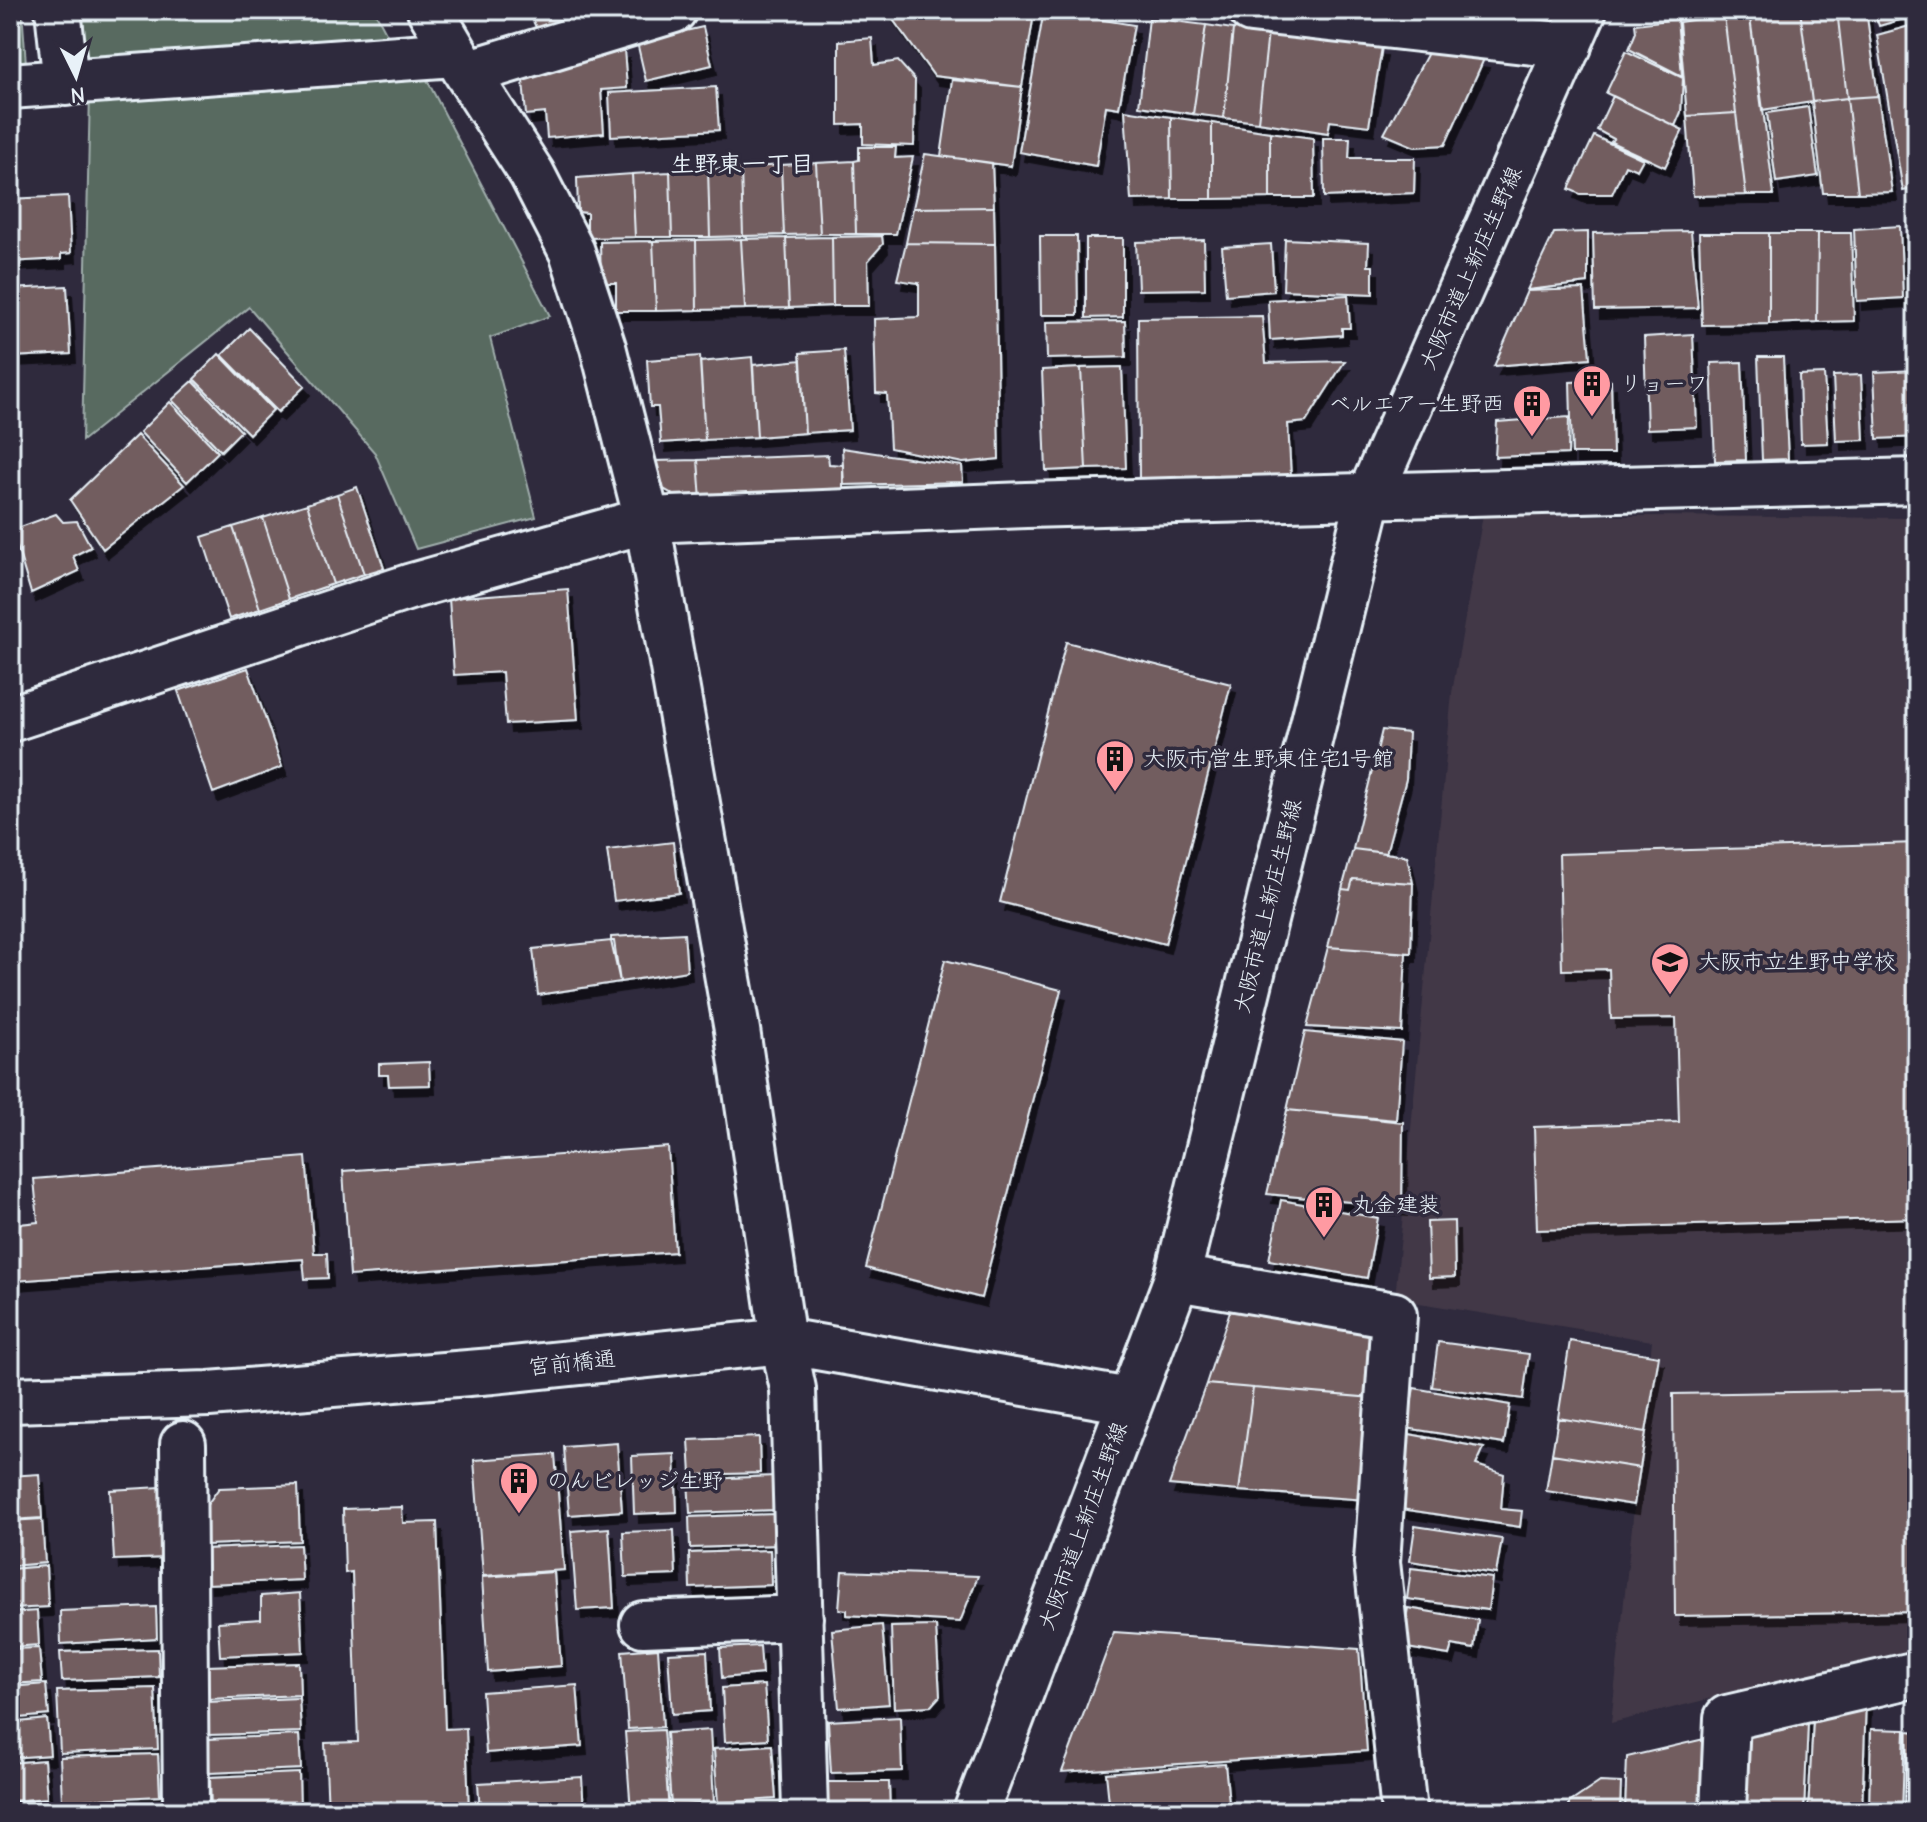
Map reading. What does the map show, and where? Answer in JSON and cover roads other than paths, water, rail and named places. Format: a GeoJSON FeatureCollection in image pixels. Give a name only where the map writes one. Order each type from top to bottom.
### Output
{"type":"FeatureCollection","features":[{"type":"Feature","properties":{"kind":"street"},"geometry":{"type":"LineString","coordinates":[[58,10],[66,83]]}},
{"type":"Feature","properties":{"kind":"street"},"geometry":{"type":"LineString","coordinates":[[430,10],[532,174],[572,252],[603,347],[647,520],[737,1030],[783,1341],[793,1389],[805,1812]]}},
{"type":"Feature","properties":{"kind":"street"},"geometry":{"type":"LineString","coordinates":[[10,86],[461,64],[674,10]]}},
{"type":"Feature","properties":{"kind":"street"},"geometry":{"type":"LineString","coordinates":[[1251,10],[1576,28]]}},
{"type":"Feature","properties":{"kind":"street","name":"大阪市道上新庄生野線"},"geometry":{"type":"LineString","coordinates":[[976,1812],[1177,1278],[1369,497],[1576,28]]}},
{"type":"Feature","properties":{"kind":"street"},"geometry":{"type":"LineString","coordinates":[[10,719],[412,586],[647,520],[1026,505],[1917,481]]}},
{"type":"Feature","properties":{"kind":"street"},"geometry":{"type":"LineString","coordinates":[[1177,1278],[1394,1315],[1377,1562],[1404,1812]]}},
{"type":"Feature","properties":{"kind":"street","name":"宮前橋通"},"geometry":{"type":"LineString","coordinates":[[10,1400],[209,1394],[493,1371],[783,1341],[1129,1401]]}},
{"type":"Feature","properties":{"kind":"street"},"geometry":{"type":"LineString","coordinates":[[183,1444],[186,1812]]}},
{"type":"Feature","properties":{"kind":"street"},"geometry":{"type":"LineString","coordinates":[[643,1624],[800,1618]]}},
{"type":"Feature","properties":{"kind":"street"},"geometry":{"type":"LineString","coordinates":[[1723,1812],[1727,1718],[1917,1674]]}},
{"type":"Feature","properties":{"kind":"place","name":"リョーワ"},"geometry":{"type":"Point","coordinates":[1592,418]}},
{"type":"Feature","properties":{"kind":"place","name":"ベルエアー生野西"},"geometry":{"type":"Point","coordinates":[1532,438]}},
{"type":"Feature","properties":{"kind":"place","name":"大阪市営生野東住宅1号館"},"geometry":{"type":"Point","coordinates":[1115,793]}},
{"type":"Feature","properties":{"kind":"place","name":"大阪市立生野中学校"},"geometry":{"type":"Point","coordinates":[1670,996]}},
{"type":"Feature","properties":{"kind":"place","name":"丸金建装"},"geometry":{"type":"Point","coordinates":[1324,1239]}},
{"type":"Feature","properties":{"kind":"place","name":"のんビレッジ生野"},"geometry":{"type":"Point","coordinates":[519,1515]}},
{"type":"Feature","properties":{"kind":"district","name":"生野東一丁目"},"geometry":{"type":"Point","coordinates":[742,164]}}]}
